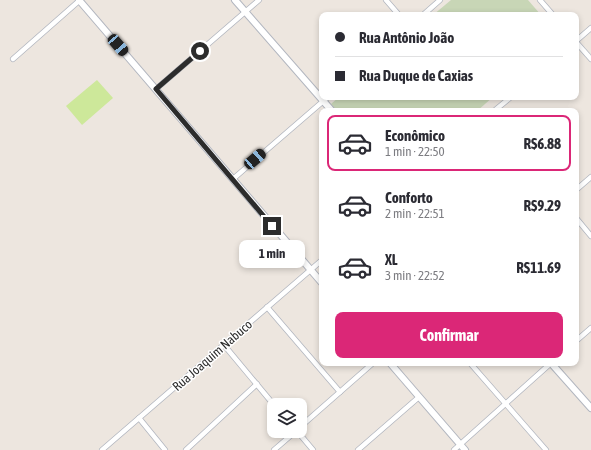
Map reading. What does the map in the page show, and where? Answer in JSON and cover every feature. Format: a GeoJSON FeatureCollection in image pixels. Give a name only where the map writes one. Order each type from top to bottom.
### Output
{"type":"FeatureCollection","features":[{"type":"Feature","properties":{"kind":"main road"},"geometry":{"type":"LineString","coordinates":[[79,0],[319,280]]}},
{"type":"Feature","properties":{"kind":"main road"},"geometry":{"type":"LineString","coordinates":[[235,0],[319,92]]}},
{"type":"Feature","properties":{"kind":"main road"},"geometry":{"type":"LineString","coordinates":[[393,366],[465,450]]}},
{"type":"Feature","properties":{"kind":"main road"},"geometry":{"type":"LineString","coordinates":[[554,366],[591,408]]}},
{"type":"Feature","properties":{"kind":"street"},"geometry":{"type":"LineString","coordinates":[[13,59],[79,0]]}},
{"type":"Feature","properties":{"kind":"street"},"geometry":{"type":"LineString","coordinates":[[156,89],[259,0]]}},
{"type":"Feature","properties":{"kind":"street"},"geometry":{"type":"LineString","coordinates":[[386,0],[396,12]]}},
{"type":"Feature","properties":{"kind":"street"},"geometry":{"type":"LineString","coordinates":[[426,12],[440,0]]}},
{"type":"Feature","properties":{"kind":"street"},"geometry":{"type":"LineString","coordinates":[[540,0],[550,12]]}},
{"type":"Feature","properties":{"kind":"street"},"geometry":{"type":"LineString","coordinates":[[579,38],[591,28]]}},
{"type":"Feature","properties":{"kind":"street"},"geometry":{"type":"LineString","coordinates":[[579,45],[591,59]]}},
{"type":"Feature","properties":{"kind":"street"},"geometry":{"type":"LineString","coordinates":[[233,179],[324,100]]}},
{"type":"Feature","properties":{"kind":"street"},"geometry":{"type":"LineString","coordinates":[[498,108],[507,100]]}},
{"type":"Feature","properties":{"kind":"street"},"geometry":{"type":"LineString","coordinates":[[579,187],[591,177]]}},
{"type":"Feature","properties":{"kind":"street"},"geometry":{"type":"LineString","coordinates":[[579,222],[591,236]]}},
{"type":"Feature","properties":{"kind":"street","name":"Rua Joaquim Nabuco"},"geometry":{"type":"LineString","coordinates":[[102,450],[319,262]]}},
{"type":"Feature","properties":{"kind":"street"},"geometry":{"type":"LineString","coordinates":[[267,307],[340,392]]}},
{"type":"Feature","properties":{"kind":"street"},"geometry":{"type":"LineString","coordinates":[[579,338],[591,328]]}},
{"type":"Feature","properties":{"kind":"street"},"geometry":{"type":"LineString","coordinates":[[224,344],[268,398]]}},
{"type":"Feature","properties":{"kind":"street"},"geometry":{"type":"LineString","coordinates":[[307,421],[370,366]]}},
{"type":"Feature","properties":{"kind":"street"},"geometry":{"type":"LineString","coordinates":[[473,366],[546,450]]}},
{"type":"Feature","properties":{"kind":"street"},"geometry":{"type":"LineString","coordinates":[[454,450],[548,366]]}},
{"type":"Feature","properties":{"kind":"street"},"geometry":{"type":"LineString","coordinates":[[186,450],[257,384]]}},
{"type":"Feature","properties":{"kind":"street"},"geometry":{"type":"LineString","coordinates":[[358,450],[419,397]]}},
{"type":"Feature","properties":{"kind":"street"},"geometry":{"type":"LineString","coordinates":[[139,418],[165,450]]}},
{"type":"Feature","properties":{"kind":"street"},"geometry":{"type":"LineString","coordinates":[[274,450],[288,438]]}},
{"type":"Feature","properties":{"kind":"street"},"geometry":{"type":"LineString","coordinates":[[302,438],[313,450]]}},
{"type":"Feature","properties":{"kind":"green space"},"geometry":{"type":"Polygon","coordinates":[[[451,0],[528,0],[538,12],[437,12],[451,0]]]}},
{"type":"Feature","properties":{"kind":"green space"},"geometry":{"type":"Polygon","coordinates":[[[97,80],[113,98],[82,125],[66,106],[97,80]]]}},
{"type":"Feature","properties":{"kind":"green space"},"geometry":{"type":"Polygon","coordinates":[[[336,100],[490,100],[480,108],[334,108],[331,104],[336,100]]]}},
{"type":"Feature","properties":{"kind":"route"},"geometry":{"type":"LineString","coordinates":[[200,51],[156,89],[272,226]]}}]}
